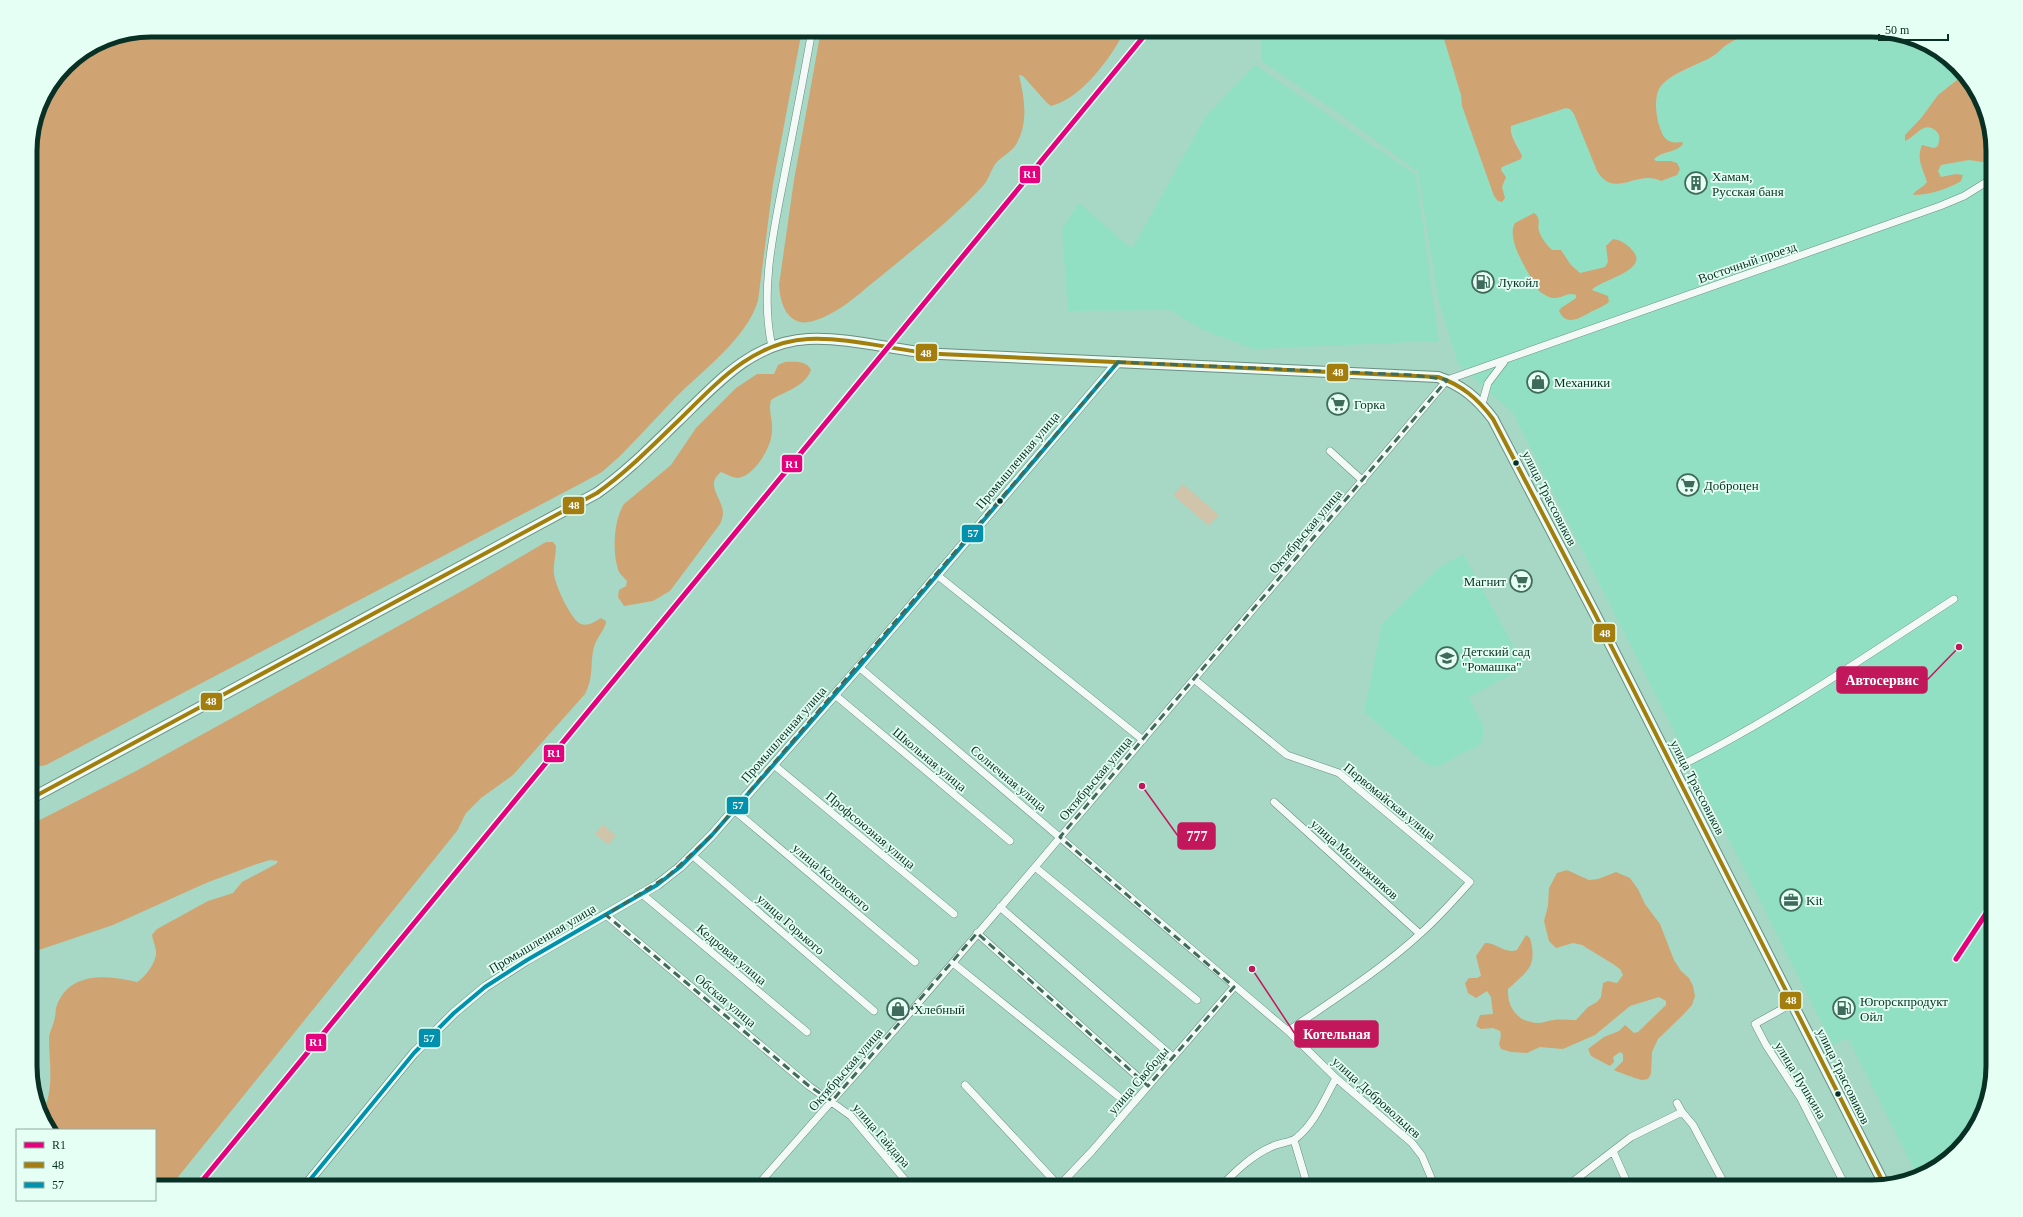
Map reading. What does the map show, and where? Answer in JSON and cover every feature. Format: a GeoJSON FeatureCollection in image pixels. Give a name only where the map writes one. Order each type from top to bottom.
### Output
{"type":"FeatureCollection","features":[{"type":"Feature","properties":{"kind":"main road","name":"улица Трассовиков"},"geometry":{"type":"LineString","coordinates":[[37,795],[597,493],[633,464],[730,372],[754,354],[772,347],[801,340],[841,340],[924,353],[1343,373],[1429,375],[1447,380],[1463,388],[1482,404],[1493,419],[1674,769],[1882,1179]]}},
{"type":"Feature","properties":{"kind":"street"},"geometry":{"type":"LineString","coordinates":[[772,347],[768,314],[770,258],[778,206],[811,37]]}},
{"type":"Feature","properties":{"kind":"street","name":"Восточный проезд"},"geometry":{"type":"LineString","coordinates":[[1447,380],[1506,361],[1940,206],[1964,196],[1986,182]]}},
{"type":"Feature","properties":{"kind":"street"},"geometry":{"type":"LineString","coordinates":[[1482,404],[1488,383],[1506,361]]}},
{"type":"Feature","properties":{"kind":"street","name":"Промышленная улица"},"geometry":{"type":"LineString","coordinates":[[310,1180],[414,1053],[454,1013],[485,987],[521,964],[642,894],[668,876],[692,855],[734,810],[835,695],[1118,362]]}},
{"type":"Feature","properties":{"kind":"street","name":"Октябрьская улица"},"geometry":{"type":"LineString","coordinates":[[763,1180],[953,963],[1447,380]]}},
{"type":"Feature","properties":{"kind":"street"},"geometry":{"type":"LineString","coordinates":[[1330,451],[1363,480]]}},
{"type":"Feature","properties":{"kind":"street"},"geometry":{"type":"LineString","coordinates":[[937,575],[1143,740]]}},
{"type":"Feature","properties":{"kind":"street"},"geometry":{"type":"LineString","coordinates":[[1674,769],[1716,748],[1825,683],[1954,599]]}},
{"type":"Feature","properties":{"kind":"street","name":"Солнечная улица"},"geometry":{"type":"LineString","coordinates":[[859,667],[1234,987]]}},
{"type":"Feature","properties":{"kind":"street","name":"Первомайская улица"},"geometry":{"type":"LineString","coordinates":[[1194,679],[1287,755],[1339,773],[1470,882],[1443,913],[1420,934]]}},
{"type":"Feature","properties":{"kind":"street","name":"Школьная улица"},"geometry":{"type":"LineString","coordinates":[[835,695],[1010,841]]}},
{"type":"Feature","properties":{"kind":"street","name":"Профсоюзная улица"},"geometry":{"type":"LineString","coordinates":[[774,765],[954,914]]}},
{"type":"Feature","properties":{"kind":"street","name":"улица Монтажников"},"geometry":{"type":"LineString","coordinates":[[1274,802],[1420,934]]}},
{"type":"Feature","properties":{"kind":"street","name":"улица Котовского"},"geometry":{"type":"LineString","coordinates":[[734,810],[915,962]]}},
{"type":"Feature","properties":{"kind":"street","name":"улица Горького"},"geometry":{"type":"LineString","coordinates":[[692,855],[874,1011]]}},
{"type":"Feature","properties":{"kind":"street"},"geometry":{"type":"LineString","coordinates":[[1035,867],[1197,1000]]}},
{"type":"Feature","properties":{"kind":"street","name":"Кедровая улица"},"geometry":{"type":"LineString","coordinates":[[642,894],[807,1032]]}},
{"type":"Feature","properties":{"kind":"street"},"geometry":{"type":"LineString","coordinates":[[1000,907],[1173,1057]]}},
{"type":"Feature","properties":{"kind":"street","name":"Обская улица"},"geometry":{"type":"LineString","coordinates":[[606,915],[809,1086],[832,1101]]}},
{"type":"Feature","properties":{"kind":"street"},"geometry":{"type":"LineString","coordinates":[[978,933],[1148,1086]]}},
{"type":"Feature","properties":{"kind":"street"},"geometry":{"type":"LineString","coordinates":[[1288,1031],[1387,961],[1420,934]]}},
{"type":"Feature","properties":{"kind":"street"},"geometry":{"type":"LineString","coordinates":[[953,963],[1118,1096]]}},
{"type":"Feature","properties":{"kind":"street","name":"улица Добровольцев"},"geometry":{"type":"LineString","coordinates":[[1234,987],[1288,1031],[1336,1078],[1412,1143],[1422,1156],[1432,1180]]}},
{"type":"Feature","properties":{"kind":"street","name":"улица Свободы"},"geometry":{"type":"LineString","coordinates":[[1066,1180],[1092,1152],[1234,987]]}},
{"type":"Feature","properties":{"kind":"street","name":"улица Пушкина"},"geometry":{"type":"LineString","coordinates":[[1793,1003],[1755,1024],[1766,1045],[1800,1097],[1842,1180]]}},
{"type":"Feature","properties":{"kind":"street"},"geometry":{"type":"LineString","coordinates":[[1228,1180],[1260,1153],[1272,1146],[1294,1140],[1316,1114],[1336,1078]]}},
{"type":"Feature","properties":{"kind":"street"},"geometry":{"type":"LineString","coordinates":[[965,1085],[1053,1180]]}},
{"type":"Feature","properties":{"kind":"street","name":"улица Гайдара"},"geometry":{"type":"LineString","coordinates":[[832,1101],[847,1112],[863,1129],[905,1180]]}},
{"type":"Feature","properties":{"kind":"street"},"geometry":{"type":"LineString","coordinates":[[1677,1103],[1682,1112],[1693,1125],[1722,1180]]}},
{"type":"Feature","properties":{"kind":"street"},"geometry":{"type":"LineString","coordinates":[[1580,1180],[1631,1137],[1682,1112]]}},
{"type":"Feature","properties":{"kind":"street"},"geometry":{"type":"LineString","coordinates":[[1294,1140],[1306,1180]]}},
{"type":"Feature","properties":{"kind":"street"},"geometry":{"type":"LineString","coordinates":[[1613,1151],[1626,1180]]}},
{"type":"Feature","properties":{"kind":"highlighted area"},"geometry":{"type":"Polygon","coordinates":[[[1118,362],[1414,375],[1447,380],[1060,837],[1234,987],[1148,1086],[977,933],[832,1101],[809,1086],[606,915],[668,876],[712,835],[1118,362]]]}},
{"type":"Feature","properties":{"kind":"shaded area"},"geometry":{"type":"Polygon","coordinates":[[[144,37],[801,37],[773,184],[758,301],[752,315],[734,341],[675,398],[620,456],[602,472],[578,485],[46,765],[37,767],[37,144],[41,122],[49,101],[56,88],[70,70],[94,52],[115,43],[144,37]]]}},
{"type":"Feature","properties":{"kind":"shaded area"},"geometry":{"type":"Polygon","coordinates":[[[820,37],[1121,37],[1104,64],[1094,76],[1073,95],[1062,102],[1051,106],[1023,76],[1019,75],[1024,100],[1024,117],[1021,134],[1015,146],[996,163],[984,184],[945,222],[854,298],[826,316],[808,322],[797,321],[788,315],[781,301],[779,285],[794,180],[820,37]]]}},
{"type":"Feature","properties":{"kind":"shaded area"},"geometry":{"type":"Polygon","coordinates":[[[1260,37],[1444,37],[1461,95],[1462,106],[1494,196],[1505,198],[1502,187],[1506,182],[1501,170],[1502,167],[1521,159],[1519,148],[1511,126],[1566,108],[1570,109],[1574,114],[1597,171],[1616,185],[1654,178],[1661,181],[1671,161],[1655,161],[1654,159],[1672,151],[1676,143],[1666,141],[1657,121],[1659,88],[1671,78],[1714,56],[1725,46],[1743,37],[1887,38],[1901,41],[1929,52],[1953,70],[1959,78],[1938,95],[1922,117],[1905,135],[1905,141],[1911,139],[1920,129],[1927,127],[1938,133],[1940,139],[1938,146],[1934,148],[1922,145],[1919,152],[1927,182],[1925,186],[1915,190],[1926,194],[1956,184],[1956,174],[1941,177],[1938,171],[1941,165],[1969,160],[1982,162],[1986,161],[1986,1066],[1982,1095],[1971,1123],[1953,1147],[1929,1165],[1915,1171],[1848,1038],[1833,1045],[1513,413],[1458,364],[1438,298],[1418,172],[1337,112],[1262,61],[1260,37]]]}},
{"type":"Feature","properties":{"kind":"shaded area"},"geometry":{"type":"Polygon","coordinates":[[[1444,37],[1742,37],[1725,46],[1713,56],[1676,74],[1663,84],[1657,93],[1657,119],[1665,138],[1670,142],[1682,142],[1683,144],[1677,149],[1657,156],[1654,159],[1656,161],[1671,161],[1677,163],[1680,169],[1677,175],[1661,181],[1652,178],[1643,178],[1619,184],[1611,183],[1604,179],[1597,171],[1574,114],[1570,109],[1566,108],[1511,126],[1511,134],[1522,156],[1521,159],[1502,167],[1501,170],[1506,177],[1502,187],[1505,198],[1502,202],[1498,201],[1494,196],[1462,106],[1461,95],[1444,37]]]}},
{"type":"Feature","properties":{"kind":"shaded area"},"geometry":{"type":"Polygon","coordinates":[[[1255,65],[1416,175],[1439,341],[1253,349],[1201,329],[1170,310],[1068,311],[1062,229],[1079,203],[1132,249],[1206,116],[1255,65]]]}},
{"type":"Feature","properties":{"kind":"shaded area"},"geometry":{"type":"Polygon","coordinates":[[[1959,78],[1971,94],[1982,122],[1986,144],[1986,161],[1982,162],[1969,160],[1941,165],[1938,171],[1941,177],[1956,174],[1963,175],[1961,181],[1938,191],[1913,195],[1927,182],[1920,159],[1920,150],[1922,145],[1934,148],[1938,146],[1939,136],[1936,131],[1927,127],[1923,128],[1905,141],[1905,135],[1922,117],[1938,95],[1959,78]]]}},
{"type":"Feature","properties":{"kind":"shaded area"},"geometry":{"type":"Polygon","coordinates":[[[1534,213],[1538,217],[1539,231],[1544,241],[1552,250],[1561,250],[1571,265],[1580,273],[1605,267],[1608,262],[1606,246],[1613,239],[1619,240],[1632,250],[1636,257],[1635,263],[1630,269],[1592,290],[1608,296],[1609,302],[1577,319],[1569,320],[1562,316],[1559,311],[1576,298],[1576,295],[1572,294],[1552,298],[1539,291],[1520,257],[1513,239],[1515,223],[1534,213]]]}},
{"type":"Feature","properties":{"kind":"shaded area"},"geometry":{"type":"Polygon","coordinates":[[[785,362],[803,363],[811,370],[804,381],[799,385],[771,400],[771,437],[766,452],[756,466],[744,476],[738,478],[721,472],[716,477],[714,481],[715,491],[722,506],[723,512],[720,524],[670,591],[653,601],[624,606],[618,597],[619,590],[626,586],[627,581],[620,574],[616,562],[615,535],[618,518],[624,504],[671,465],[696,428],[736,388],[757,374],[774,374],[778,365],[785,362]]]}},
{"type":"Feature","properties":{"kind":"shaded area"},"geometry":{"type":"Polygon","coordinates":[[[1183,484],[1219,515],[1209,526],[1173,495],[1183,484]]]}},
{"type":"Feature","properties":{"kind":"shaded area"},"geometry":{"type":"Polygon","coordinates":[[[546,542],[553,542],[556,546],[554,567],[555,579],[560,594],[568,609],[577,621],[584,625],[601,618],[606,621],[593,650],[590,681],[585,694],[513,775],[481,798],[466,813],[457,831],[176,1180],[156,1180],[156,1129],[56,1129],[52,1123],[45,1107],[50,1086],[49,1038],[56,1006],[63,994],[71,986],[91,978],[115,978],[137,982],[147,973],[155,959],[156,951],[152,935],[157,929],[208,901],[233,893],[242,882],[276,864],[278,861],[270,860],[257,864],[206,883],[113,925],[37,951],[37,821],[136,771],[469,587],[546,542]]]}},
{"type":"Feature","properties":{"kind":"shaded area","name":"Детский сад \"Ромашка\""},"geometry":{"type":"Polygon","coordinates":[[[1463,554],[1525,667],[1469,697],[1484,728],[1481,744],[1437,767],[1426,764],[1364,712],[1382,624],[1439,568],[1463,554]]]}},
{"type":"Feature","properties":{"kind":"shaded area"},"geometry":{"type":"Polygon","coordinates":[[[603,824],[616,836],[608,845],[595,834],[603,824]]]}},
{"type":"Feature","properties":{"kind":"shaded area"},"geometry":{"type":"Polygon","coordinates":[[[1567,870],[1589,880],[1598,879],[1616,872],[1630,878],[1638,889],[1645,904],[1660,924],[1674,960],[1681,971],[1689,978],[1693,986],[1695,996],[1692,1005],[1658,1039],[1652,1052],[1651,1074],[1648,1079],[1640,1080],[1614,1070],[1623,1061],[1623,1054],[1620,1052],[1613,1057],[1614,1062],[1610,1066],[1591,1056],[1588,1049],[1604,1037],[1619,1031],[1625,1025],[1634,1033],[1638,1032],[1666,1005],[1666,1001],[1659,997],[1630,1006],[1595,1035],[1563,1049],[1540,1047],[1527,1053],[1511,1052],[1501,1049],[1499,1044],[1501,1035],[1500,1031],[1493,1028],[1481,1029],[1476,1026],[1480,1015],[1493,1014],[1491,997],[1487,991],[1476,998],[1468,993],[1465,983],[1469,978],[1477,978],[1481,976],[1476,956],[1485,943],[1490,943],[1505,950],[1512,951],[1517,950],[1526,935],[1530,938],[1533,956],[1532,962],[1525,973],[1508,989],[1508,996],[1509,1002],[1515,1013],[1525,1020],[1532,1022],[1541,1023],[1550,1020],[1576,1020],[1588,1007],[1597,1002],[1601,997],[1603,983],[1608,981],[1617,983],[1623,975],[1620,969],[1582,945],[1573,943],[1556,948],[1549,941],[1544,921],[1548,906],[1549,888],[1557,873],[1567,870]]]}},
{"type":"Feature","properties":{"kind":"railway"},"geometry":{"type":"LineString","coordinates":[[1956,959],[1986,914]]}},
{"type":"Feature","properties":{"kind":"transit line","name":"R1"},"geometry":{"type":"LineString","coordinates":[[203,1180],[1143,37]]}},
{"type":"Feature","properties":{"kind":"transit line","name":"48"},"geometry":{"type":"LineString","coordinates":[[37,795],[597,493],[629,468],[706,393],[736,367],[769,348],[788,342],[808,339],[825,339],[858,342],[940,354],[1438,377],[1455,384],[1469,394],[1493,419],[1595,614],[1882,1179]]}},
{"type":"Feature","properties":{"kind":"transit line","name":"57"},"geometry":{"type":"LineString","coordinates":[[310,1180],[414,1053],[454,1013],[485,987],[527,960],[657,885],[680,867],[712,835],[859,667],[1118,362]]}},
{"type":"Feature","properties":{"kind":"transit line","name":"R1"},"geometry":{"type":"LineString","coordinates":[[1956,959],[1986,914]]}},
{"type":"Feature","properties":{"kind":"place","name":"Хамам, Русская баня"},"geometry":{"type":"Point","coordinates":[1696,183]}},
{"type":"Feature","properties":{"kind":"place","name":"Лукойл"},"geometry":{"type":"Point","coordinates":[1483,282]}},
{"type":"Feature","properties":{"kind":"place","name":"Механики"},"geometry":{"type":"Point","coordinates":[1538,382]}},
{"type":"Feature","properties":{"kind":"place","name":"Горка"},"geometry":{"type":"Point","coordinates":[1338,404]}},
{"type":"Feature","properties":{"kind":"place","name":"Доброцен"},"geometry":{"type":"Point","coordinates":[1688,485]}},
{"type":"Feature","properties":{"kind":"place","name":"Магнит"},"geometry":{"type":"Point","coordinates":[1521,581]}},
{"type":"Feature","properties":{"kind":"place","name":"Автосервис"},"geometry":{"type":"Point","coordinates":[1959,647]}},
{"type":"Feature","properties":{"kind":"place","name":"Детский сад \"Ромашка\""},"geometry":{"type":"Point","coordinates":[1447,658]}},
{"type":"Feature","properties":{"kind":"place","name":"777"},"geometry":{"type":"Point","coordinates":[1142,786]}},
{"type":"Feature","properties":{"kind":"place","name":"Kit"},"geometry":{"type":"Point","coordinates":[1791,900]}},
{"type":"Feature","properties":{"kind":"place","name":"Котельная"},"geometry":{"type":"Point","coordinates":[1252,969]}},
{"type":"Feature","properties":{"kind":"place","name":"Югорскпродукт Ойл"},"geometry":{"type":"Point","coordinates":[1844,1008]}},
{"type":"Feature","properties":{"kind":"place","name":"Хлебный"},"geometry":{"type":"Point","coordinates":[898,1009]}}]}
